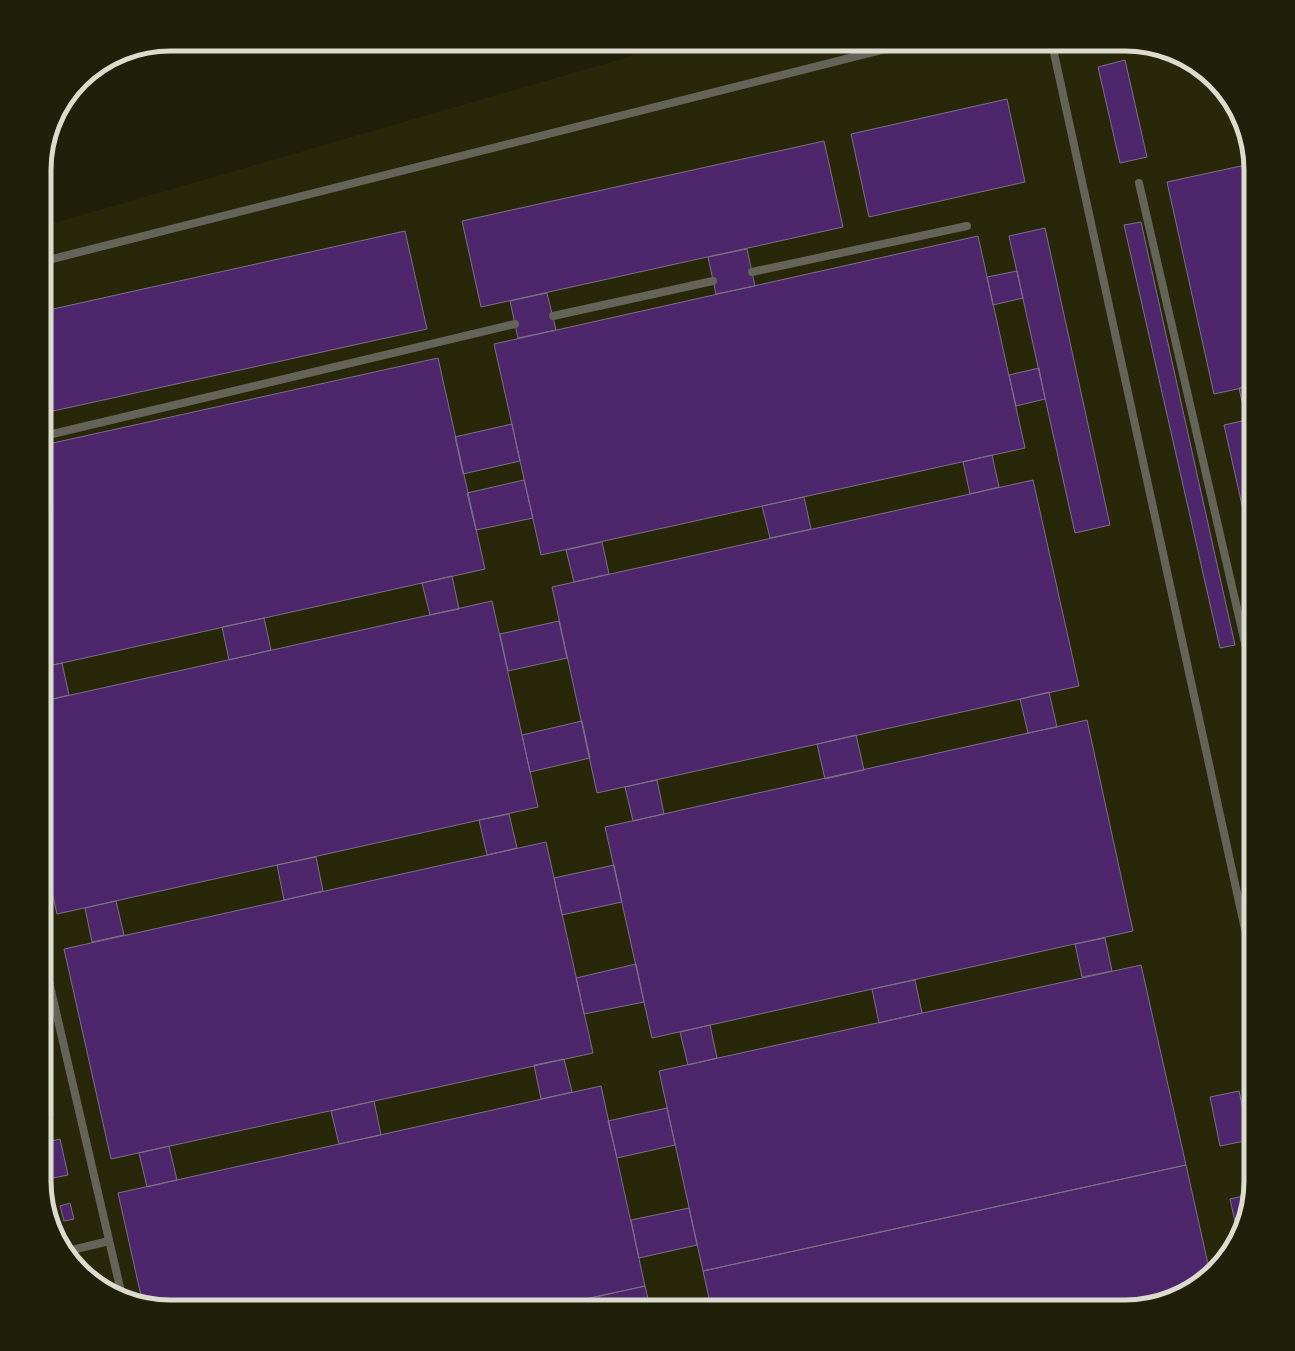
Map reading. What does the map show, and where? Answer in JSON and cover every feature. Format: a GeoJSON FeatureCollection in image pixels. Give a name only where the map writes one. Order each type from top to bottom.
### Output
{"type":"FeatureCollection","features":[{"type":"Feature","properties":{"kind":"lane"},"geometry":{"type":"LineString","coordinates":[[51,259],[878,51]]}},
{"type":"Feature","properties":{"kind":"lane"},"geometry":{"type":"LineString","coordinates":[[1054,51],[1244,926]]}},
{"type":"Feature","properties":{"kind":"lane"},"geometry":{"type":"LineString","coordinates":[[1139,183],[1244,637]]}},
{"type":"Feature","properties":{"kind":"lane"},"geometry":{"type":"LineString","coordinates":[[752,272],[967,226]]}},
{"type":"Feature","properties":{"kind":"lane"},"geometry":{"type":"LineString","coordinates":[[553,316],[713,280]]}},
{"type":"Feature","properties":{"kind":"lane"},"geometry":{"type":"LineString","coordinates":[[51,434],[515,324]]}},
{"type":"Feature","properties":{"kind":"lane"},"geometry":{"type":"LineString","coordinates":[[51,990],[120,1289]]}},
{"type":"Feature","properties":{"kind":"lane"},"geometry":{"type":"LineString","coordinates":[[74,1250],[109,1241]]}},
{"type":"Feature","properties":{"kind":"shaded area"},"geometry":{"type":"Polygon","coordinates":[[[631,51],[1133,51],[1156,55],[1170,60],[1197,76],[1209,86],[1219,98],[1235,125],[1242,147],[1244,162],[1244,1189],[1238,1219],[1232,1233],[1219,1253],[1209,1265],[1197,1275],[1170,1291],[1148,1298],[1133,1300],[162,1300],[132,1294],[118,1288],[98,1275],[76,1253],[60,1226],[53,1204],[51,1189],[51,224],[632,56],[631,51]]]}},
{"type":"Feature","properties":{"kind":"building"},"geometry":{"type":"Polygon","coordinates":[[[1125,60],[1147,157],[1120,163],[1098,67],[1125,60]]]}},
{"type":"Feature","properties":{"kind":"building"},"geometry":{"type":"Polygon","coordinates":[[[1007,99],[1025,182],[869,217],[851,134],[1007,99]]]}},
{"type":"Feature","properties":{"kind":"building"},"geometry":{"type":"Polygon","coordinates":[[[824,141],[843,227],[481,307],[462,221],[824,141]]]}},
{"type":"Feature","properties":{"kind":"building"},"geometry":{"type":"Polygon","coordinates":[[[1244,165],[1244,388],[1214,394],[1167,182],[1244,165]]]}},
{"type":"Feature","properties":{"kind":"building"},"geometry":{"type":"Polygon","coordinates":[[[1141,222],[1235,645],[1220,648],[1124,225],[1141,222]]]}},
{"type":"Feature","properties":{"kind":"building"},"geometry":{"type":"Polygon","coordinates":[[[1045,228],[1110,525],[1075,533],[1009,236],[1045,228]]]}},
{"type":"Feature","properties":{"kind":"building"},"geometry":{"type":"Polygon","coordinates":[[[405,231],[427,329],[51,411],[51,309],[405,231]]]}},
{"type":"Feature","properties":{"kind":"building"},"geometry":{"type":"Polygon","coordinates":[[[978,236],[1025,448],[541,555],[494,344],[978,236]]]}},
{"type":"Feature","properties":{"kind":"building"},"geometry":{"type":"Polygon","coordinates":[[[747,249],[755,286],[716,294],[708,257],[747,249]]]}},
{"type":"Feature","properties":{"kind":"building"},"geometry":{"type":"Polygon","coordinates":[[[1017,271],[1023,298],[993,305],[987,277],[1017,271]]]}},
{"type":"Feature","properties":{"kind":"building"},"geometry":{"type":"Polygon","coordinates":[[[547,293],[556,330],[518,338],[510,301],[547,293]]]}},
{"type":"Feature","properties":{"kind":"building"},"geometry":{"type":"Polygon","coordinates":[[[438,358],[485,569],[51,665],[51,443],[438,358]]]}},
{"type":"Feature","properties":{"kind":"building"},"geometry":{"type":"Polygon","coordinates":[[[1039,368],[1045,399],[1016,406],[1009,375],[1039,368]]]}},
{"type":"Feature","properties":{"kind":"building"},"geometry":{"type":"Polygon","coordinates":[[[1244,387],[1244,411],[1239,388],[1244,387]]]}},
{"type":"Feature","properties":{"kind":"building"},"geometry":{"type":"Polygon","coordinates":[[[1244,421],[1244,514],[1224,425],[1244,421]]]}},
{"type":"Feature","properties":{"kind":"building"},"geometry":{"type":"Polygon","coordinates":[[[512,424],[520,461],[463,474],[455,437],[512,424]]]}},
{"type":"Feature","properties":{"kind":"building"},"geometry":{"type":"Polygon","coordinates":[[[992,455],[999,487],[970,494],[963,462],[992,455]]]}},
{"type":"Feature","properties":{"kind":"building"},"geometry":{"type":"Polygon","coordinates":[[[524,480],[533,518],[476,530],[467,493],[524,480]]]}},
{"type":"Feature","properties":{"kind":"building"},"geometry":{"type":"Polygon","coordinates":[[[1033,480],[1079,686],[597,793],[552,587],[1033,480]]]}},
{"type":"Feature","properties":{"kind":"building"},"geometry":{"type":"Polygon","coordinates":[[[804,497],[811,529],[770,538],[762,506],[804,497]]]}},
{"type":"Feature","properties":{"kind":"building"},"geometry":{"type":"Polygon","coordinates":[[[602,542],[609,574],[574,582],[566,550],[602,542]]]}},
{"type":"Feature","properties":{"kind":"building"},"geometry":{"type":"Polygon","coordinates":[[[452,576],[459,609],[430,615],[422,583],[452,576]]]}},
{"type":"Feature","properties":{"kind":"building"},"geometry":{"type":"Polygon","coordinates":[[[492,601],[538,807],[57,914],[51,887],[51,699],[492,601]]]}},
{"type":"Feature","properties":{"kind":"building"},"geometry":{"type":"Polygon","coordinates":[[[264,618],[271,650],[229,660],[222,627],[264,618]]]}},
{"type":"Feature","properties":{"kind":"building"},"geometry":{"type":"Polygon","coordinates":[[[559,621],[567,658],[508,671],[500,634],[559,621]]]}},
{"type":"Feature","properties":{"kind":"building"},"geometry":{"type":"Polygon","coordinates":[[[62,663],[69,695],[51,699],[51,665],[62,663]]]}},
{"type":"Feature","properties":{"kind":"building"},"geometry":{"type":"Polygon","coordinates":[[[1049,692],[1057,727],[1028,733],[1020,699],[1049,692]]]}},
{"type":"Feature","properties":{"kind":"building"},"geometry":{"type":"Polygon","coordinates":[[[1087,720],[1133,931],[652,1038],[605,827],[1087,720]]]}},
{"type":"Feature","properties":{"kind":"building"},"geometry":{"type":"Polygon","coordinates":[[[582,721],[590,758],[530,772],[522,735],[582,721]]]}},
{"type":"Feature","properties":{"kind":"building"},"geometry":{"type":"Polygon","coordinates":[[[856,735],[864,770],[825,779],[817,744],[856,735]]]}},
{"type":"Feature","properties":{"kind":"building"},"geometry":{"type":"Polygon","coordinates":[[[657,780],[664,814],[633,821],[625,787],[657,780]]]}},
{"type":"Feature","properties":{"kind":"building"},"geometry":{"type":"Polygon","coordinates":[[[509,814],[517,848],[487,855],[479,820],[509,814]]]}},
{"type":"Feature","properties":{"kind":"building"},"geometry":{"type":"Polygon","coordinates":[[[546,842],[593,1053],[111,1159],[64,949],[546,842]]]}},
{"type":"Feature","properties":{"kind":"building"},"geometry":{"type":"Polygon","coordinates":[[[316,857],[323,891],[284,900],[277,865],[316,857]]]}},
{"type":"Feature","properties":{"kind":"building"},"geometry":{"type":"Polygon","coordinates":[[[614,865],[622,902],[562,915],[554,878],[614,865]]]}},
{"type":"Feature","properties":{"kind":"building"},"geometry":{"type":"Polygon","coordinates":[[[116,901],[124,935],[92,942],[85,908],[116,901]]]}},
{"type":"Feature","properties":{"kind":"building"},"geometry":{"type":"Polygon","coordinates":[[[1105,938],[1112,971],[1082,977],[1075,944],[1105,938]]]}},
{"type":"Feature","properties":{"kind":"building"},"geometry":{"type":"Polygon","coordinates":[[[636,964],[644,1002],[584,1014],[576,978],[636,964]]]}},
{"type":"Feature","properties":{"kind":"building"},"geometry":{"type":"Polygon","coordinates":[[[1141,965],[1186,1165],[703,1271],[659,1071],[1141,965]]]}},
{"type":"Feature","properties":{"kind":"building"},"geometry":{"type":"Polygon","coordinates":[[[915,980],[922,1013],[879,1023],[872,989],[915,980]]]}},
{"type":"Feature","properties":{"kind":"building"},"geometry":{"type":"Polygon","coordinates":[[[710,1025],[717,1058],[688,1065],[680,1032],[710,1025]]]}},
{"type":"Feature","properties":{"kind":"building"},"geometry":{"type":"Polygon","coordinates":[[[564,1059],[572,1092],[541,1099],[534,1065],[564,1059]]]}},
{"type":"Feature","properties":{"kind":"building"},"geometry":{"type":"Polygon","coordinates":[[[601,1086],[645,1286],[581,1300],[162,1300],[147,1298],[141,1296],[118,1193],[601,1086]]]}},
{"type":"Feature","properties":{"kind":"building"},"geometry":{"type":"Polygon","coordinates":[[[1239,1091],[1244,1113],[1244,1141],[1220,1146],[1210,1097],[1239,1091]]]}},
{"type":"Feature","properties":{"kind":"building"},"geometry":{"type":"Polygon","coordinates":[[[374,1101],[381,1135],[339,1144],[331,1111],[374,1101]]]}},
{"type":"Feature","properties":{"kind":"building"},"geometry":{"type":"Polygon","coordinates":[[[667,1108],[675,1145],[617,1158],[608,1121],[667,1108]]]}},
{"type":"Feature","properties":{"kind":"building"},"geometry":{"type":"Polygon","coordinates":[[[60,1139],[68,1175],[51,1178],[51,1141],[60,1139]]]}},
{"type":"Feature","properties":{"kind":"building"},"geometry":{"type":"Polygon","coordinates":[[[169,1146],[177,1180],[147,1187],[139,1153],[169,1146]]]}},
{"type":"Feature","properties":{"kind":"building"},"geometry":{"type":"Polygon","coordinates":[[[1186,1165],[1208,1266],[1184,1284],[1170,1291],[1148,1298],[1133,1300],[709,1300],[703,1271],[1186,1165]]]}},
{"type":"Feature","properties":{"kind":"building"},"geometry":{"type":"Polygon","coordinates":[[[1243,1196],[1236,1224],[1230,1199],[1243,1196]]]}},
{"type":"Feature","properties":{"kind":"building"},"geometry":{"type":"Polygon","coordinates":[[[70,1203],[74,1219],[64,1221],[60,1206],[70,1203]]]}},
{"type":"Feature","properties":{"kind":"building"},"geometry":{"type":"Polygon","coordinates":[[[689,1208],[697,1245],[639,1258],[631,1220],[689,1208]]]}},
{"type":"Feature","properties":{"kind":"building"},"geometry":{"type":"Polygon","coordinates":[[[645,1286],[648,1300],[581,1300],[645,1286]]]}}]}
